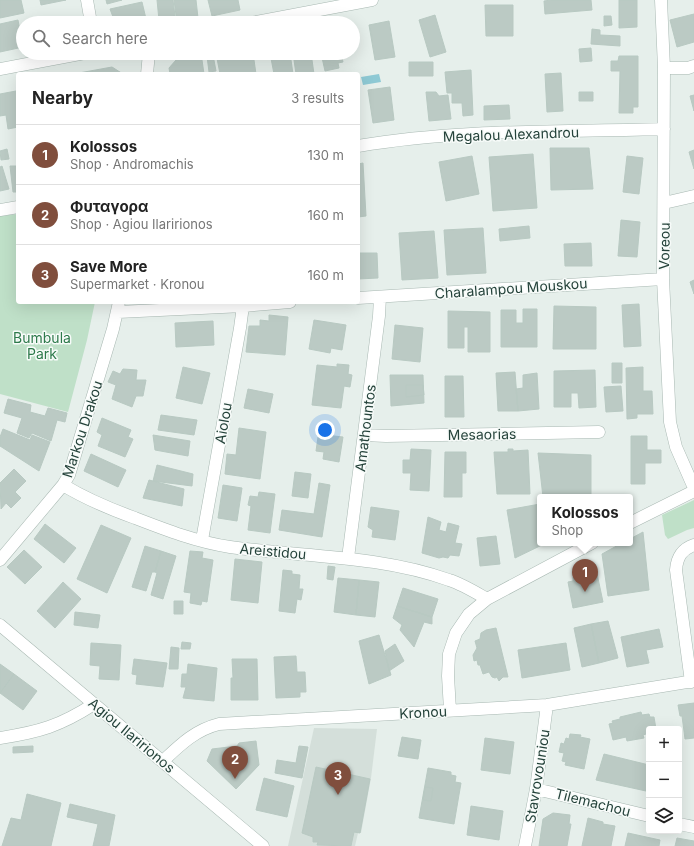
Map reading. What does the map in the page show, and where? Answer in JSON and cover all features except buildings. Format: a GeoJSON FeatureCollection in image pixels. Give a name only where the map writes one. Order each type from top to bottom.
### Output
{"type":"FeatureCollection","features":[{"type":"Feature","properties":{"kind":"street"},"geometry":{"type":"LineString","coordinates":[[87,0],[90,16]]}},
{"type":"Feature","properties":{"kind":"street"},"geometry":{"type":"LineString","coordinates":[[288,16],[372,0]]}},
{"type":"Feature","properties":{"kind":"street","name":"Voreou"},"geometry":{"type":"LineString","coordinates":[[662,0],[664,68],[663,279],[670,422],[676,447],[694,489]]}},
{"type":"Feature","properties":{"kind":"street"},"geometry":{"type":"LineString","coordinates":[[0,70],[50,60]]}},
{"type":"Feature","properties":{"kind":"street"},"geometry":{"type":"LineString","coordinates":[[147,72],[149,60]]}},
{"type":"Feature","properties":{"kind":"street"},"geometry":{"type":"LineString","coordinates":[[664,68],[688,68],[694,66]]}},
{"type":"Feature","properties":{"kind":"street","name":"Megalou Alexandrou"},"geometry":{"type":"LineString","coordinates":[[360,146],[380,142],[469,134],[664,129]]}},
{"type":"Feature","properties":{"kind":"street"},"geometry":{"type":"LineString","coordinates":[[664,203],[694,196]]}},
{"type":"Feature","properties":{"kind":"street"},"geometry":{"type":"LineString","coordinates":[[0,210],[16,207]]}},
{"type":"Feature","properties":{"kind":"street","name":"Charalampou Mouskou"},"geometry":{"type":"LineString","coordinates":[[360,298],[663,279]]}},
{"type":"Feature","properties":{"kind":"street","name":"Amathountos"},"geometry":{"type":"LineString","coordinates":[[348,558],[379,316],[380,297]]}},
{"type":"Feature","properties":{"kind":"street"},"geometry":{"type":"LineString","coordinates":[[118,307],[242,306],[266,304]]}},
{"type":"Feature","properties":{"kind":"street","name":"Aiolou"},"geometry":{"type":"LineString","coordinates":[[202,540],[240,328],[242,306]]}},
{"type":"Feature","properties":{"kind":"street","name":"Markou Drakou"},"geometry":{"type":"LineString","coordinates":[[0,560],[63,485],[73,465],[118,307]]}},
{"type":"Feature","properties":{"kind":"street","name":"Mesaorias"},"geometry":{"type":"LineString","coordinates":[[364,435],[386,436],[599,432]]}},
{"type":"Feature","properties":{"kind":"street","name":"Areistidou"},"geometry":{"type":"LineString","coordinates":[[63,485],[88,500],[174,533],[230,547],[376,562],[435,575],[450,580],[487,599]]}},
{"type":"Feature","properties":{"kind":"street"},"geometry":{"type":"LineString","coordinates":[[633,521],[694,489]]}},
{"type":"Feature","properties":{"kind":"street"},"geometry":{"type":"LineString","coordinates":[[692,682],[676,570],[679,555],[694,545]]}},
{"type":"Feature","properties":{"kind":"street"},"geometry":{"type":"LineString","coordinates":[[450,710],[448,664],[452,642],[465,619],[477,606],[487,599],[586,546]]}},
{"type":"Feature","properties":{"kind":"street","name":"Agiou Ilaririonos"},"geometry":{"type":"LineString","coordinates":[[0,625],[263,846]]}},
{"type":"Feature","properties":{"kind":"street","name":"Kronou"},"geometry":{"type":"LineString","coordinates":[[163,761],[187,739],[202,730],[219,724],[547,705],[692,682]]}},
{"type":"Feature","properties":{"kind":"street"},"geometry":{"type":"LineString","coordinates":[[0,738],[38,731],[50,727],[78,715],[94,704]]}},
{"type":"Feature","properties":{"kind":"street","name":"Stavrovouniou"},"geometry":{"type":"LineString","coordinates":[[525,846],[536,788],[547,705]]}},
{"type":"Feature","properties":{"kind":"street","name":"Tilemachou"},"geometry":{"type":"LineString","coordinates":[[536,788],[646,815]]}},
{"type":"Feature","properties":{"kind":"street"},"geometry":{"type":"LineString","coordinates":[[682,825],[694,828]]}},
{"type":"Feature","properties":{"kind":"shaded area"},"geometry":{"type":"Polygon","coordinates":[[[314,728],[377,729],[371,778],[361,833],[358,833],[355,846],[288,846],[314,728]]]}},
{"type":"Feature","properties":{"kind":"green space","name":"Bumbula Park"},"geometry":{"type":"Polygon","coordinates":[[[16,214],[16,304],[95,304],[87,340],[68,412],[0,394],[0,216],[16,214]]]}},
{"type":"Feature","properties":{"kind":"green space"},"geometry":{"type":"Polygon","coordinates":[[[694,500],[694,528],[668,539],[665,535],[662,515],[694,500]]]}},
{"type":"Feature","properties":{"kind":"water"},"geometry":{"type":"Polygon","coordinates":[[[379,74],[381,82],[363,85],[361,77],[379,74]]]}},
{"type":"Feature","properties":{"kind":"place","name":"Kolossos"},"geometry":{"type":"Point","coordinates":[585,592]}},
{"type":"Feature","properties":{"kind":"place","name":"Φυταγορα"},"geometry":{"type":"Point","coordinates":[235,779]}},
{"type":"Feature","properties":{"kind":"place","name":"Save More"},"geometry":{"type":"Point","coordinates":[338,795]}}]}
